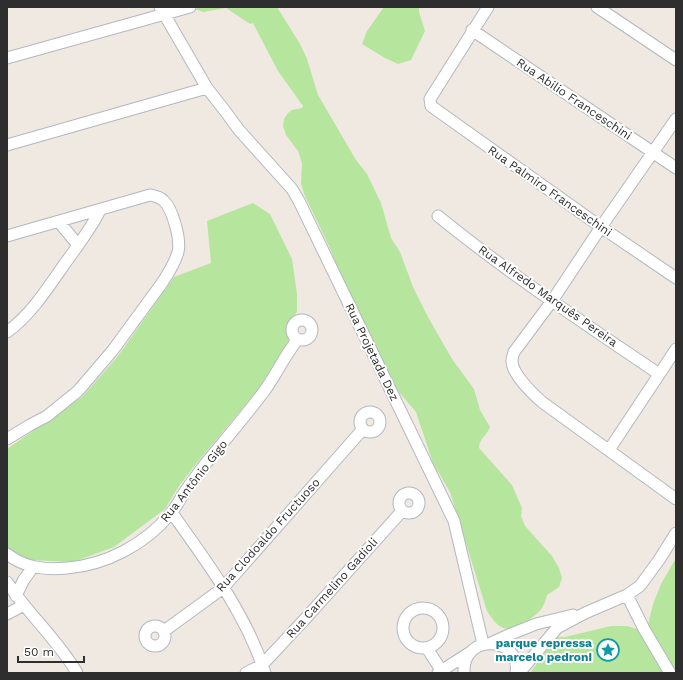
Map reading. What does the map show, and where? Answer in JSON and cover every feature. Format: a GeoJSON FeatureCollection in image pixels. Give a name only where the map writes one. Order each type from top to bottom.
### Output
{"type":"FeatureCollection","features":[{"type":"Feature","properties":{"kind":"street"},"geometry":{"type":"LineString","coordinates":[[7,58],[162,10],[190,7]]}},
{"type":"Feature","properties":{"kind":"street"},"geometry":{"type":"LineString","coordinates":[[472,30],[488,7]]}},
{"type":"Feature","properties":{"kind":"street"},"geometry":{"type":"LineString","coordinates":[[597,7],[676,60]]}},
{"type":"Feature","properties":{"kind":"street","name":"Rua Projetada Dez"},"geometry":{"type":"LineString","coordinates":[[162,10],[207,88],[239,130],[287,183],[299,202],[454,522],[487,644]]}},
{"type":"Feature","properties":{"kind":"street","name":"Rua Palmiro Franceschini"},"geometry":{"type":"LineString","coordinates":[[472,30],[430,99],[431,106],[601,227],[676,278]]}},
{"type":"Feature","properties":{"kind":"street","name":"Rua Abilio Franceschini"},"geometry":{"type":"LineString","coordinates":[[472,30],[676,168]]}},
{"type":"Feature","properties":{"kind":"street"},"geometry":{"type":"LineString","coordinates":[[7,145],[207,88]]}},
{"type":"Feature","properties":{"kind":"street"},"geometry":{"type":"LineString","coordinates":[[676,119],[552,301],[514,352],[512,359],[515,370],[529,391],[676,499]]}},
{"type":"Feature","properties":{"kind":"street"},"geometry":{"type":"LineString","coordinates":[[7,236],[150,195],[159,197],[170,208],[175,226],[178,252],[169,272],[113,350],[78,391],[47,416],[7,439]]}},
{"type":"Feature","properties":{"kind":"street"},"geometry":{"type":"LineString","coordinates":[[7,332],[24,317],[36,303],[91,227],[100,210]]}},
{"type":"Feature","properties":{"kind":"street","name":"Rua Alfredo Marquês Pereira"},"geometry":{"type":"LineString","coordinates":[[438,216],[456,231],[552,301],[659,374]]}},
{"type":"Feature","properties":{"kind":"street"},"geometry":{"type":"LineString","coordinates":[[59,222],[78,245]]}},
{"type":"Feature","properties":{"kind":"street","name":"Rua Antônio Gigo"},"geometry":{"type":"LineString","coordinates":[[7,554],[15,560],[33,568],[52,570],[78,568],[107,560],[131,548],[151,533],[172,513],[186,490],[203,467],[264,391],[289,349],[298,339]]}},
{"type":"Feature","properties":{"kind":"street"},"geometry":{"type":"LineString","coordinates":[[609,450],[676,349]]}},
{"type":"Feature","properties":{"kind":"street","name":"Rua Clodoaldo Fructuoso"},"geometry":{"type":"LineString","coordinates":[[164,631],[223,588],[364,429]]}},
{"type":"Feature","properties":{"kind":"street","name":"Rua Carmelino Gadioli"},"geometry":{"type":"LineString","coordinates":[[263,669],[305,619],[402,511]]}},
{"type":"Feature","properties":{"kind":"street"},"geometry":{"type":"LineString","coordinates":[[172,513],[207,562],[244,625],[263,669],[246,673]]}},
{"type":"Feature","properties":{"kind":"street"},"geometry":{"type":"LineString","coordinates":[[517,673],[557,628],[585,613],[627,595],[640,586],[649,576],[676,533]]}},
{"type":"Feature","properties":{"kind":"street"},"geometry":{"type":"LineString","coordinates":[[16,596],[23,581],[33,568]]}},
{"type":"Feature","properties":{"kind":"street"},"geometry":{"type":"LineString","coordinates":[[7,582],[16,596],[55,642],[77,673]]}},
{"type":"Feature","properties":{"kind":"street"},"geometry":{"type":"LineString","coordinates":[[627,595],[644,629],[670,673]]}},
{"type":"Feature","properties":{"kind":"street"},"geometry":{"type":"LineString","coordinates":[[7,614],[24,605]]}},
{"type":"Feature","properties":{"kind":"street"},"geometry":{"type":"LineString","coordinates":[[427,648],[439,671],[476,647],[536,624],[585,613]]}},
{"type":"Feature","properties":{"kind":"street"},"geometry":{"type":"LineString","coordinates":[[487,644],[499,645],[506,648],[512,654],[517,673]]}},
{"type":"Feature","properties":{"kind":"street"},"geometry":{"type":"LineString","coordinates":[[464,673],[466,659],[470,652]]}},
{"type":"Feature","properties":{"kind":"green space"},"geometry":{"type":"Polygon","coordinates":[[[189,7],[277,7],[300,44],[307,59],[318,95],[356,160],[367,174],[381,203],[391,238],[400,252],[413,287],[428,317],[452,359],[474,389],[480,410],[490,427],[482,439],[479,448],[512,485],[522,508],[521,516],[525,526],[552,556],[559,568],[562,578],[559,587],[547,595],[544,604],[538,613],[520,625],[509,629],[504,628],[496,623],[487,611],[450,492],[433,463],[416,412],[398,391],[388,373],[374,341],[348,294],[329,246],[305,196],[301,184],[302,163],[298,151],[286,135],[283,126],[284,119],[288,113],[292,110],[302,108],[303,106],[278,71],[253,23],[250,24],[226,8],[203,12],[189,7]]]}},
{"type":"Feature","properties":{"kind":"green space"},"geometry":{"type":"Polygon","coordinates":[[[384,7],[419,7],[419,12],[425,31],[411,60],[398,64],[362,44],[367,31],[384,7]]]}},
{"type":"Feature","properties":{"kind":"green space"},"geometry":{"type":"Polygon","coordinates":[[[253,203],[270,214],[292,259],[297,294],[297,312],[286,325],[291,337],[257,391],[195,465],[179,486],[165,509],[114,547],[73,562],[29,560],[8,551],[7,449],[83,396],[118,356],[174,277],[211,263],[207,221],[253,203]]]}},
{"type":"Feature","properties":{"kind":"green space"},"geometry":{"type":"Polygon","coordinates":[[[676,558],[676,673],[530,673],[556,637],[565,637],[611,626],[627,626],[643,631],[647,629],[653,604],[661,584],[676,558]]]}},
{"type":"Feature","properties":{"kind":"place","name":"parque repressa marcelo pedroni"},"geometry":{"type":"Point","coordinates":[608,650]}}]}
